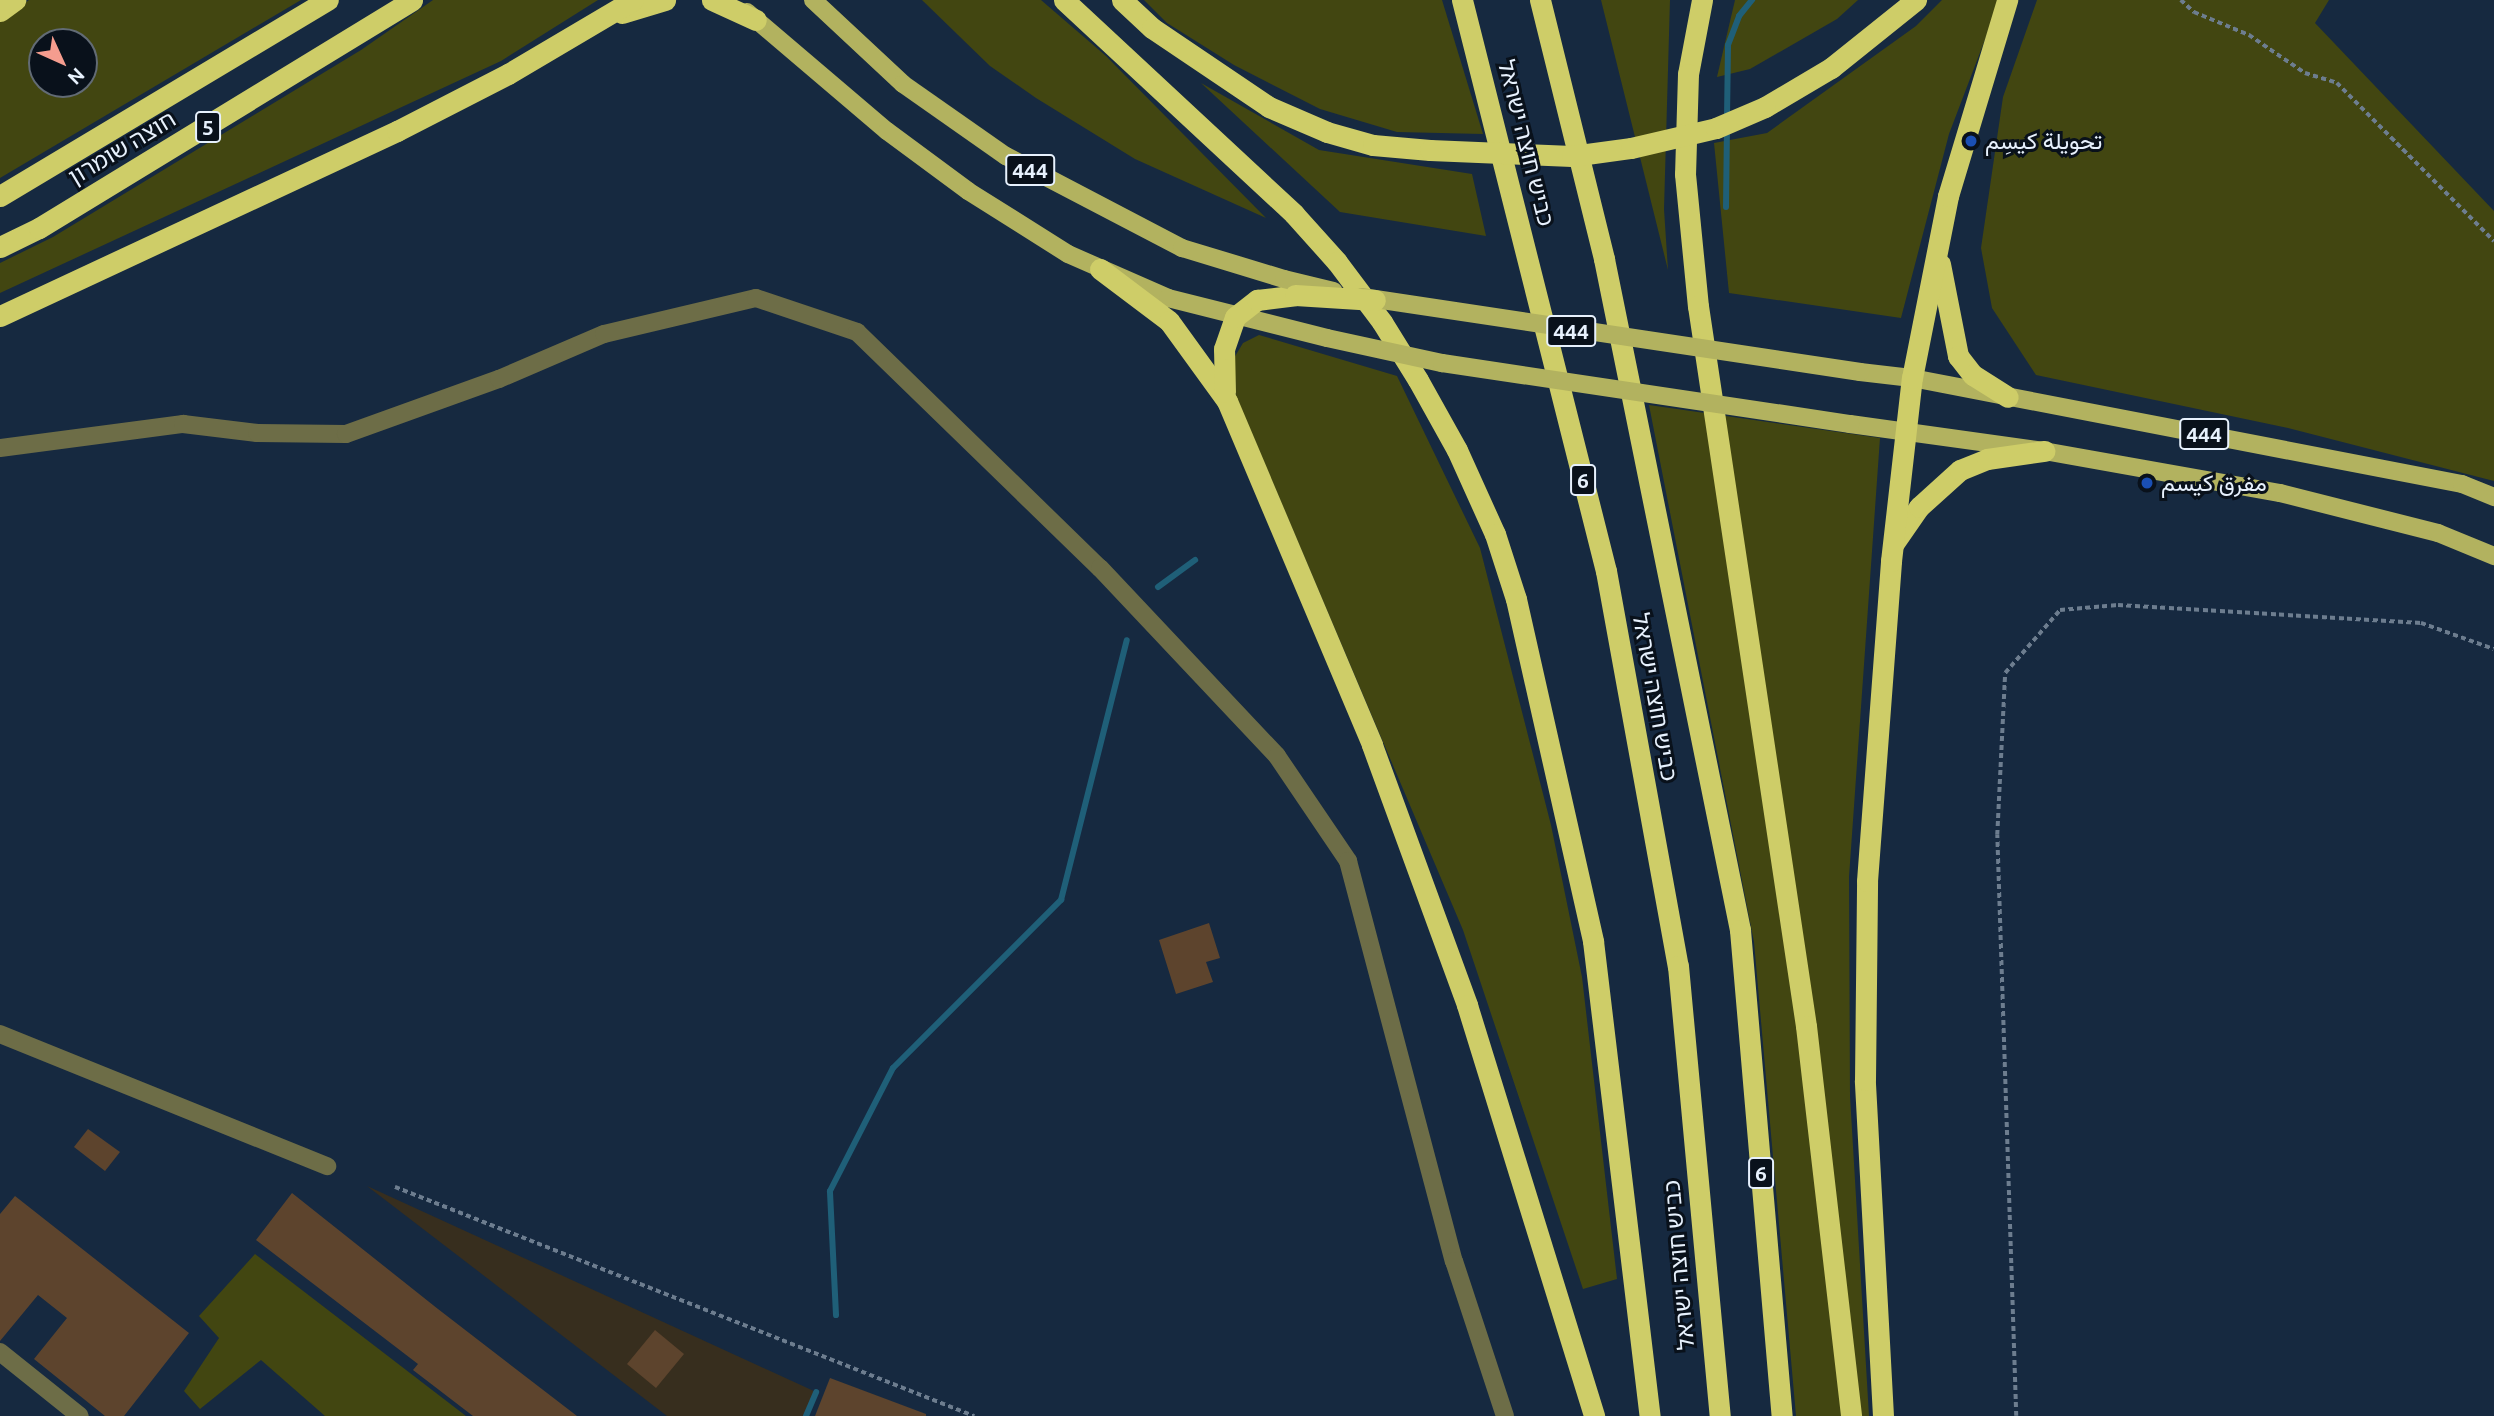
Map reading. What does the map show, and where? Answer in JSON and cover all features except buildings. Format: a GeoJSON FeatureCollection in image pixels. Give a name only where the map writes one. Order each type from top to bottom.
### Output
{"type":"FeatureCollection","features":[{"type":"Feature","properties":{"kind":"highway"},"geometry":{"type":"LineString","coordinates":[[0,11],[15,0]]}},
{"type":"Feature","properties":{"kind":"highway","name":"חוצה שומרון"},"geometry":{"type":"LineString","coordinates":[[0,196],[328,0]]}},
{"type":"Feature","properties":{"kind":"highway","name":"חוצה שומרון"},"geometry":{"type":"LineString","coordinates":[[0,247],[86,200],[412,0]]}},
{"type":"Feature","properties":{"kind":"highway"},"geometry":{"type":"LineString","coordinates":[[0,316],[397,131],[607,18],[633,0]]}},
{"type":"Feature","properties":{"kind":"highway"},"geometry":{"type":"LineString","coordinates":[[607,18],[665,0]]}},
{"type":"Feature","properties":{"kind":"highway"},"geometry":{"type":"LineString","coordinates":[[712,0],[755,20]]}},
{"type":"Feature","properties":{"kind":"highway"},"geometry":{"type":"LineString","coordinates":[[1064,0],[1275,196],[1337,262],[1382,321],[1418,380],[1457,450],[1495,534],[1516,599],[1593,941],[1650,1416]]}},
{"type":"Feature","properties":{"kind":"highway"},"geometry":{"type":"LineString","coordinates":[[1122,0],[1152,28],[1269,107],[1328,132],[1373,145],[1572,156],[1631,148],[1716,128],[1765,107],[1831,68],[1916,0]]}},
{"type":"Feature","properties":{"kind":"highway","name":"כביש חוצה ישראל"},"geometry":{"type":"LineString","coordinates":[[1462,0],[1608,584],[1678,966],[1720,1416]]}},
{"type":"Feature","properties":{"kind":"highway","name":"כביש חוצה ישראל"},"geometry":{"type":"LineString","coordinates":[[1540,0],[1604,259],[1740,930],[1782,1416]]}},
{"type":"Feature","properties":{"kind":"highway"},"geometry":{"type":"LineString","coordinates":[[1702,0],[1688,74],[1685,174],[1697,293],[1726,514],[1753,654],[1806,1026],[1850,1416]]}},
{"type":"Feature","properties":{"kind":"highway"},"geometry":{"type":"LineString","coordinates":[[1883,1416],[1865,1080],[1867,881],[1893,545],[1912,378],[1948,195],[2007,0]]}},
{"type":"Feature","properties":{"kind":"highway"},"geometry":{"type":"LineString","coordinates":[[1938,250],[1958,356],[1973,375],[2008,397]]}},
{"type":"Feature","properties":{"kind":"highway"},"geometry":{"type":"LineString","coordinates":[[1100,269],[1170,321],[1227,401]]}},
{"type":"Feature","properties":{"kind":"highway"},"geometry":{"type":"LineString","coordinates":[[1375,300],[1290,287],[1257,300],[1235,317],[1224,349],[1222,382],[1227,401],[1371,746],[1463,992],[1594,1416]]}},
{"type":"Feature","properties":{"kind":"highway"},"geometry":{"type":"LineString","coordinates":[[1893,545],[1919,507],[1961,470],[1987,459],[2044,451]]}},
{"type":"Feature","properties":{"kind":"main road","name":"444"},"geometry":{"type":"LineString","coordinates":[[736,0],[755,20],[968,191],[1100,269],[1168,298],[1235,317],[1442,363],[2044,451],[2280,492],[2438,533],[2494,556]]}},
{"type":"Feature","properties":{"kind":"main road","name":"444"},"geometry":{"type":"LineString","coordinates":[[813,0],[903,83],[1006,156],[1181,248],[1290,287]]}},
{"type":"Feature","properties":{"kind":"main road","name":"444"},"geometry":{"type":"LineString","coordinates":[[1375,300],[1912,378],[2462,484],[2494,497]]}},
{"type":"Feature","properties":{"kind":"street"},"geometry":{"type":"LineString","coordinates":[[0,448],[183,424],[257,433],[346,434],[499,379],[604,334],[756,298],[857,332],[1100,568],[1277,756],[1348,861],[1454,1261],[1506,1416]]}},
{"type":"Feature","properties":{"kind":"street"},"geometry":{"type":"LineString","coordinates":[[0,1034],[327,1166]]}},
{"type":"Feature","properties":{"kind":"street"},"geometry":{"type":"LineString","coordinates":[[0,1352],[80,1416]]}},
{"type":"Feature","properties":{"kind":"path"},"geometry":{"type":"LineString","coordinates":[[2180,0],[2194,12],[2249,34],[2305,72],[2337,83],[2494,241]]}},
{"type":"Feature","properties":{"kind":"path"},"geometry":{"type":"LineString","coordinates":[[2016,1416],[1997,835],[2005,673],[2060,610],[2118,605],[2421,623],[2494,649]]}},
{"type":"Feature","properties":{"kind":"path"},"geometry":{"type":"LineString","coordinates":[[395,1187],[974,1416]]}},
{"type":"Feature","properties":{"kind":"shaded area"},"geometry":{"type":"Polygon","coordinates":[[[367,1186],[816,1392],[807,1416],[667,1416],[367,1186]]]}},
{"type":"Feature","properties":{"kind":"green space"},"geometry":{"type":"Polygon","coordinates":[[[29,0],[301,0],[0,178],[0,22],[29,0]]]}},
{"type":"Feature","properties":{"kind":"green space"},"geometry":{"type":"Polygon","coordinates":[[[433,0],[598,0],[501,61],[0,293],[0,263],[53,237],[361,50],[433,0]]]}},
{"type":"Feature","properties":{"kind":"green space"},"geometry":{"type":"Polygon","coordinates":[[[922,0],[1041,0],[1106,56],[1266,218],[1135,159],[1036,98],[990,66],[922,0]]]}},
{"type":"Feature","properties":{"kind":"green space"},"geometry":{"type":"Polygon","coordinates":[[[1144,0],[1442,0],[1483,134],[1397,132],[1320,109],[1234,65],[1167,23],[1144,0]]]}},
{"type":"Feature","properties":{"kind":"green space"},"geometry":{"type":"Polygon","coordinates":[[[1601,0],[1670,0],[1664,209],[1668,270],[1601,0]]]}},
{"type":"Feature","properties":{"kind":"green space"},"geometry":{"type":"Polygon","coordinates":[[[1735,0],[1858,0],[1837,19],[1750,69],[1717,77],[1735,0]]]}},
{"type":"Feature","properties":{"kind":"green space"},"geometry":{"type":"Polygon","coordinates":[[[1942,0],[2000,0],[1949,134],[1901,318],[1729,293],[1714,143],[1767,133],[1916,26],[1942,0]]]}},
{"type":"Feature","properties":{"kind":"green space"},"geometry":{"type":"Polygon","coordinates":[[[2037,0],[2329,0],[2315,23],[2494,211],[2494,481],[2288,428],[2036,375],[1992,308],[1981,248],[2003,97],[2037,0]]]}},
{"type":"Feature","properties":{"kind":"green space"},"geometry":{"type":"Polygon","coordinates":[[[1201,83],[1319,150],[1472,174],[1486,236],[1340,212],[1201,83]]]}},
{"type":"Feature","properties":{"kind":"green space"},"geometry":{"type":"Polygon","coordinates":[[[1259,335],[1397,376],[1480,548],[1551,825],[1582,977],[1617,1279],[1583,1289],[1463,930],[1236,396],[1234,358],[1243,343],[1259,335]]]}},
{"type":"Feature","properties":{"kind":"green space"},"geometry":{"type":"Polygon","coordinates":[[[1649,405],[1880,438],[1849,877],[1850,1096],[1869,1416],[1796,1416],[1754,942],[1649,405]]]}},
{"type":"Feature","properties":{"kind":"green space"},"geometry":{"type":"Polygon","coordinates":[[[255,1254],[466,1416],[325,1416],[261,1360],[200,1409],[184,1391],[219,1338],[199,1316],[255,1254]]]}},
{"type":"Feature","properties":{"kind":"waterway"},"geometry":{"type":"LineString","coordinates":[[1727,118],[1728,45],[1739,16],[1752,0]]}},
{"type":"Feature","properties":{"kind":"waterway"},"geometry":{"type":"LineString","coordinates":[[1726,207],[1727,129]]}},
{"type":"Feature","properties":{"kind":"waterway"},"geometry":{"type":"LineString","coordinates":[[1158,587],[1195,560]]}},
{"type":"Feature","properties":{"kind":"waterway"},"geometry":{"type":"LineString","coordinates":[[836,1315],[830,1191],[893,1068],[1061,900],[1127,640]]}},
{"type":"Feature","properties":{"kind":"waterway"},"geometry":{"type":"LineString","coordinates":[[806,1416],[816,1392]]}},
{"type":"Feature","properties":{"kind":"place","name":"تحويلة كيسِم"},"geometry":{"type":"Point","coordinates":[1971,141]}},
{"type":"Feature","properties":{"kind":"place","name":"مفرق كيسم"},"geometry":{"type":"Point","coordinates":[2147,483]}}]}
